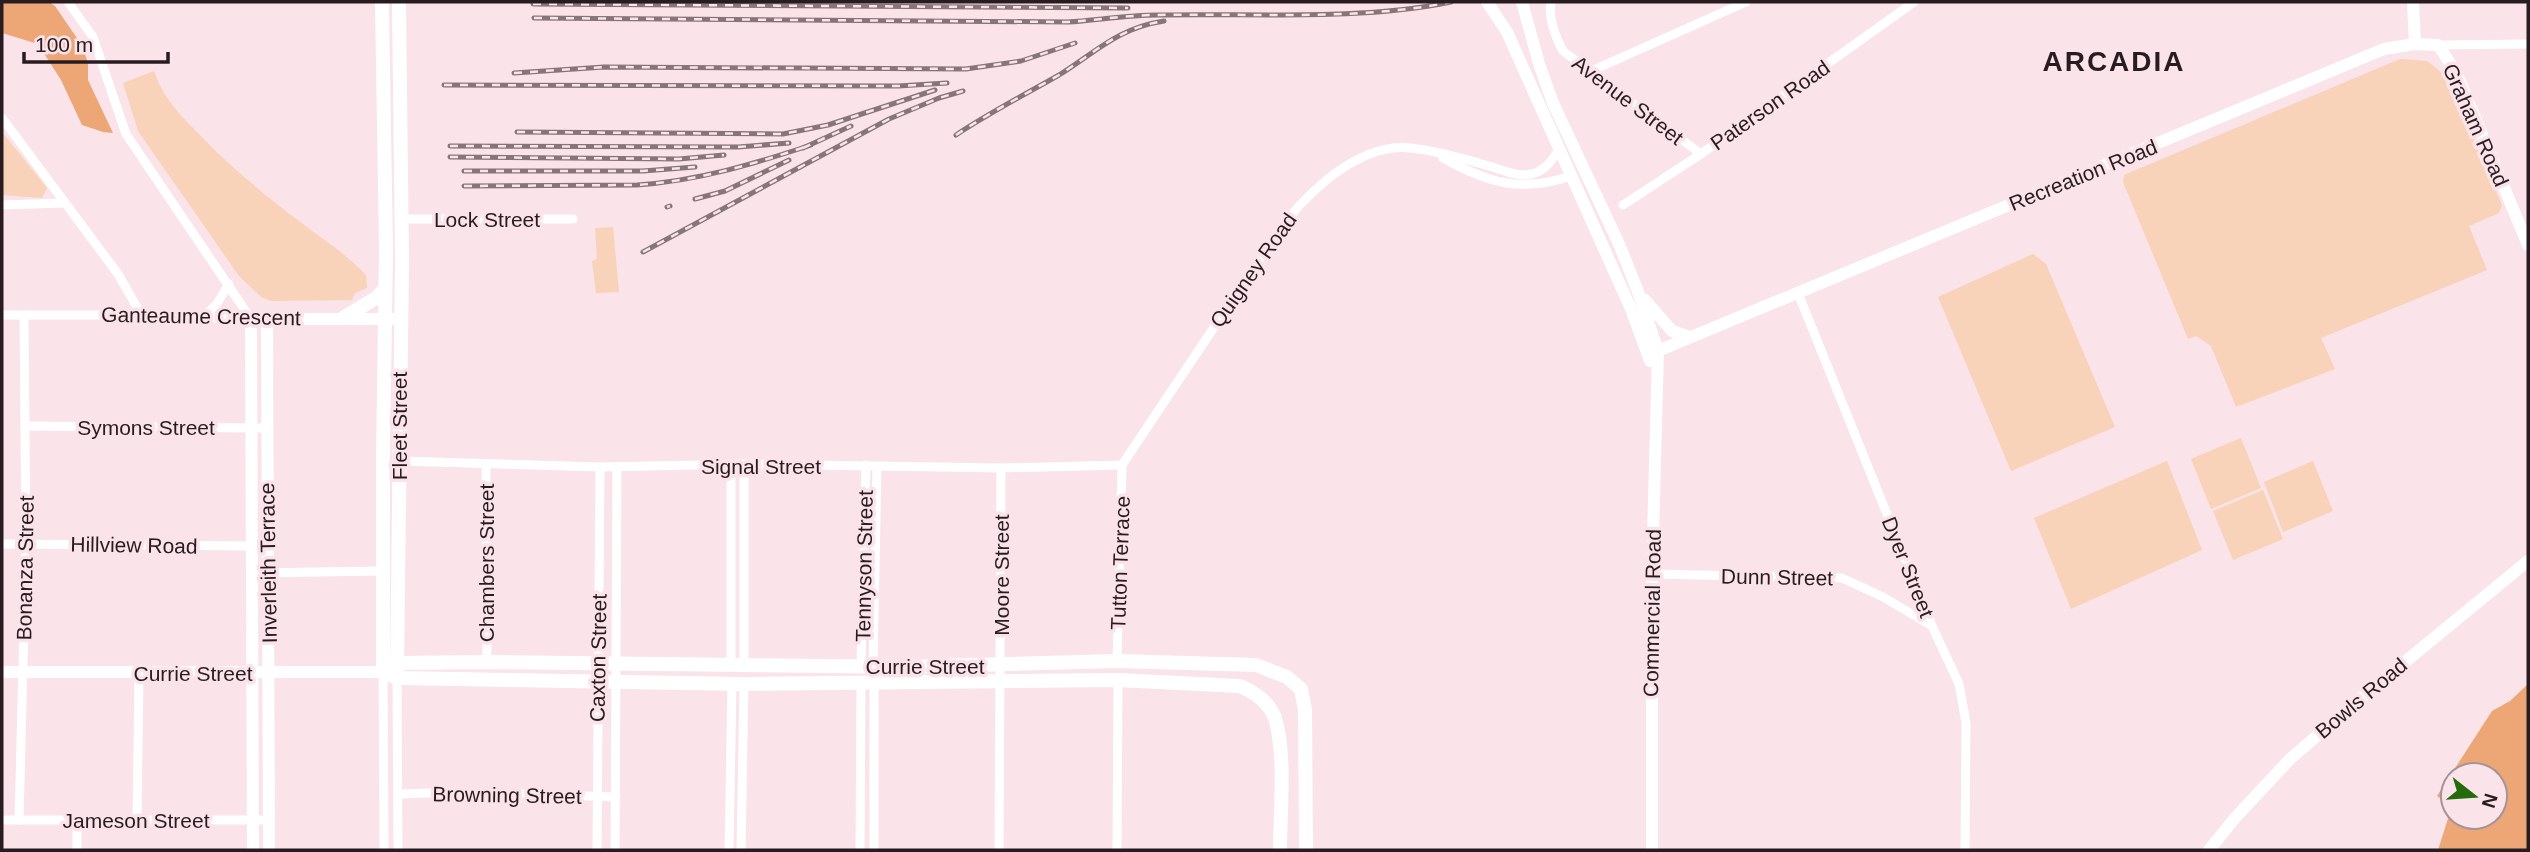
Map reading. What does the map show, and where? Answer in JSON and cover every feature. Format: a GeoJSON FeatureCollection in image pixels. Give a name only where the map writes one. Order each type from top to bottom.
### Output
{"type":"FeatureCollection","features":[{"type":"Feature","properties":{"kind":"main road","name":"Fleet Street"},"geometry":{"type":"LineString","coordinates":[[382,2],[386,251],[383,571],[393,671]]}},
{"type":"Feature","properties":{"kind":"main road","name":"Fleet Street"},"geometry":{"type":"LineString","coordinates":[[393,671],[400,461],[402,261],[399,2]]}},
{"type":"Feature","properties":{"kind":"main road"},"geometry":{"type":"LineString","coordinates":[[383,47],[399,47]]}},
{"type":"Feature","properties":{"kind":"main road"},"geometry":{"type":"LineString","coordinates":[[343,318],[376,298],[385,286]]}},
{"type":"Feature","properties":{"kind":"main road"},"geometry":{"type":"LineString","coordinates":[[383,393],[400,394]]}},
{"type":"Feature","properties":{"kind":"main road","name":"Currie Street"},"geometry":{"type":"LineString","coordinates":[[393,671],[486,662],[599,665],[1002,666],[1117,661],[1256,665],[1287,677],[1301,689],[1306,710],[1306,850]]}},
{"type":"Feature","properties":{"kind":"main road","name":"Currie Street"},"geometry":{"type":"LineString","coordinates":[[393,671],[598,683],[867,684],[1118,680],[1240,686],[1256,693],[1274,716],[1280,745],[1280,850]]}},
{"type":"Feature","properties":{"kind":"street"},"geometry":{"type":"LineString","coordinates":[[68,2],[93,37],[126,134],[251,318]]}},
{"type":"Feature","properties":{"kind":"street","name":"Commercial Road"},"geometry":{"type":"LineString","coordinates":[[1487,2],[1507,32],[1653,353]]}},
{"type":"Feature","properties":{"kind":"street","name":"Commercial Road"},"geometry":{"type":"LineString","coordinates":[[1522,2],[1553,103],[1637,289],[1657,375],[1652,574],[1652,850]]}},
{"type":"Feature","properties":{"kind":"street","name":"Avenue Street"},"geometry":{"type":"LineString","coordinates":[[1550,2],[1556,39],[1563,51],[1701,154]]}},
{"type":"Feature","properties":{"kind":"street"},"geometry":{"type":"LineString","coordinates":[[1589,72],[1746,2]]}},
{"type":"Feature","properties":{"kind":"street","name":"Paterson Road"},"geometry":{"type":"LineString","coordinates":[[1623,205],[1701,154],[1914,2]]}},
{"type":"Feature","properties":{"kind":"street"},"geometry":{"type":"LineString","coordinates":[[2413,2],[2415,44]]}},
{"type":"Feature","properties":{"kind":"street","name":"Recreation Road"},"geometry":{"type":"LineString","coordinates":[[1653,353],[2384,49],[2415,44],[2528,44]]}},
{"type":"Feature","properties":{"kind":"street","name":"Graham Road"},"geometry":{"type":"LineString","coordinates":[[2438,45],[2456,72],[2528,245]]}},
{"type":"Feature","properties":{"kind":"street"},"geometry":{"type":"LineString","coordinates":[[2,118],[118,274],[142,316]]}},
{"type":"Feature","properties":{"kind":"street","name":"Quigney Road"},"geometry":{"type":"LineString","coordinates":[[1122,465],[1275,236],[1300,204],[1328,179],[1362,158],[1393,148],[1436,153],[1510,173],[1532,174],[1549,165],[1559,150]]}},
{"type":"Feature","properties":{"kind":"street","name":"Quigney Road"},"geometry":{"type":"LineString","coordinates":[[1436,153],[1474,174],[1522,186],[1571,176]]}},
{"type":"Feature","properties":{"kind":"street"},"geometry":{"type":"LineString","coordinates":[[2,205],[64,203]]}},
{"type":"Feature","properties":{"kind":"street","name":"Lock Street"},"geometry":{"type":"LineString","coordinates":[[401,219],[573,219]]}},
{"type":"Feature","properties":{"kind":"street"},"geometry":{"type":"LineString","coordinates":[[202,318],[229,285]]}},
{"type":"Feature","properties":{"kind":"street"},"geometry":{"type":"LineString","coordinates":[[1637,289],[1672,331],[1690,337]]}},
{"type":"Feature","properties":{"kind":"street","name":"Dyer Street"},"geometry":{"type":"LineString","coordinates":[[1798,293],[1932,626],[1959,684],[1966,723],[1965,850]]}},
{"type":"Feature","properties":{"kind":"street","name":"Ganteaume Crescent"},"geometry":{"type":"LineString","coordinates":[[2,314],[400,318]]}},
{"type":"Feature","properties":{"kind":"street","name":"Bonanza Street"},"geometry":{"type":"LineString","coordinates":[[19,820],[26,544],[24,315]]}},
{"type":"Feature","properties":{"kind":"street","name":"Inverleith Terrace"},"geometry":{"type":"LineString","coordinates":[[251,318],[253,850]]}},
{"type":"Feature","properties":{"kind":"street","name":"Inverleith Terrace"},"geometry":{"type":"LineString","coordinates":[[267,318],[269,850]]}},
{"type":"Feature","properties":{"kind":"street","name":"Symons Street"},"geometry":{"type":"LineString","coordinates":[[26,426],[267,428]]}},
{"type":"Feature","properties":{"kind":"street","name":"Signal Street"},"geometry":{"type":"LineString","coordinates":[[400,461],[600,467],[744,464],[1001,468],[1122,465]]}},
{"type":"Feature","properties":{"kind":"street","name":"Chambers Street"},"geometry":{"type":"LineString","coordinates":[[486,464],[486,662]]}},
{"type":"Feature","properties":{"kind":"street"},"geometry":{"type":"LineString","coordinates":[[737,666],[744,464]]}},
{"type":"Feature","properties":{"kind":"street"},"geometry":{"type":"LineString","coordinates":[[731,465],[737,666]]}},
{"type":"Feature","properties":{"kind":"street","name":"Tennyson Street"},"geometry":{"type":"LineString","coordinates":[[866,465],[867,666]]}},
{"type":"Feature","properties":{"kind":"street","name":"Tutton Terrace"},"geometry":{"type":"LineString","coordinates":[[1117,661],[1122,465]]}},
{"type":"Feature","properties":{"kind":"street","name":"Tennyson Street"},"geometry":{"type":"LineString","coordinates":[[867,666],[877,466]]}},
{"type":"Feature","properties":{"kind":"street","name":"Caxton Street"},"geometry":{"type":"LineString","coordinates":[[597,850],[600,467]]}},
{"type":"Feature","properties":{"kind":"street","name":"Caxton Street"},"geometry":{"type":"LineString","coordinates":[[615,850],[617,467]]}},
{"type":"Feature","properties":{"kind":"street","name":"Moore Street"},"geometry":{"type":"LineString","coordinates":[[999,850],[1001,468]]}},
{"type":"Feature","properties":{"kind":"street","name":"Hillview Road"},"geometry":{"type":"LineString","coordinates":[[2,544],[267,546]]}},
{"type":"Feature","properties":{"kind":"street","name":"Bowls Road"},"geometry":{"type":"LineString","coordinates":[[2209,850],[2294,755],[2528,561]]}},
{"type":"Feature","properties":{"kind":"street"},"geometry":{"type":"LineString","coordinates":[[253,573],[383,571]]}},
{"type":"Feature","properties":{"kind":"street","name":"Dunn Street"},"geometry":{"type":"LineString","coordinates":[[1652,574],[1842,578],[1883,597],[1932,626]]}},
{"type":"Feature","properties":{"kind":"street","name":"Currie Street"},"geometry":{"type":"LineString","coordinates":[[2,672],[393,671]]}},
{"type":"Feature","properties":{"kind":"street","name":"Fleet Street"},"geometry":{"type":"LineString","coordinates":[[393,671],[399,793],[398,850]]}},
{"type":"Feature","properties":{"kind":"street","name":"Fleet Street"},"geometry":{"type":"LineString","coordinates":[[384,850],[393,671]]}},
{"type":"Feature","properties":{"kind":"street"},"geometry":{"type":"LineString","coordinates":[[138,820],[139,673]]}},
{"type":"Feature","properties":{"kind":"street"},"geometry":{"type":"LineString","coordinates":[[1117,850],[1118,680]]}},
{"type":"Feature","properties":{"kind":"street"},"geometry":{"type":"LineString","coordinates":[[729,850],[738,684]]}},
{"type":"Feature","properties":{"kind":"street"},"geometry":{"type":"LineString","coordinates":[[738,684],[741,850]]}},
{"type":"Feature","properties":{"kind":"street"},"geometry":{"type":"LineString","coordinates":[[860,850],[867,684]]}},
{"type":"Feature","properties":{"kind":"street"},"geometry":{"type":"LineString","coordinates":[[867,684],[874,850]]}},
{"type":"Feature","properties":{"kind":"street","name":"Browning Street"},"geometry":{"type":"LineString","coordinates":[[399,793],[616,797]]}},
{"type":"Feature","properties":{"kind":"street","name":"Jameson Street"},"geometry":{"type":"LineString","coordinates":[[2,820],[270,820]]}},
{"type":"Feature","properties":{"kind":"street"},"geometry":{"type":"LineString","coordinates":[[77,821],[77,850]]}},
{"type":"Feature","properties":{"kind":"shaded area"},"geometry":{"type":"Polygon","coordinates":[[[2,2],[49,2],[55,6],[83,47],[88,64],[88,80],[113,133],[82,125],[61,80],[38,44],[2,33],[2,2]]]}},
{"type":"Feature","properties":{"kind":"shaded area"},"geometry":{"type":"Polygon","coordinates":[[[2400,59],[2427,61],[2446,76],[2502,205],[2499,213],[2469,226],[2487,270],[2321,338],[2335,369],[2236,407],[2211,346],[2196,336],[2188,339],[2123,182],[2124,175],[2400,59]]]}},
{"type":"Feature","properties":{"kind":"shaded area"},"geometry":{"type":"Polygon","coordinates":[[[154,71],[172,104],[209,144],[259,190],[358,267],[366,275],[367,288],[355,293],[352,300],[271,301],[261,297],[239,276],[138,131],[123,83],[154,71]]]}},
{"type":"Feature","properties":{"kind":"shaded area"},"geometry":{"type":"Polygon","coordinates":[[[2,132],[47,188],[42,198],[2,195],[2,132]]]}},
{"type":"Feature","properties":{"kind":"shaded area"},"geometry":{"type":"Polygon","coordinates":[[[613,227],[619,292],[596,293],[592,261],[597,259],[595,228],[613,227]]]}},
{"type":"Feature","properties":{"kind":"shaded area"},"geometry":{"type":"Polygon","coordinates":[[[2033,254],[2046,264],[2115,427],[2011,471],[1938,297],[2033,254]]]}},
{"type":"Feature","properties":{"kind":"shaded area"},"geometry":{"type":"Polygon","coordinates":[[[2241,438],[2261,488],[2211,509],[2191,459],[2241,438]]]}},
{"type":"Feature","properties":{"kind":"shaded area"},"geometry":{"type":"Polygon","coordinates":[[[2167,461],[2202,550],[2071,609],[2034,518],[2167,461]]]}},
{"type":"Feature","properties":{"kind":"shaded area"},"geometry":{"type":"Polygon","coordinates":[[[2313,461],[2333,511],[2283,532],[2264,482],[2313,461]]]}},
{"type":"Feature","properties":{"kind":"shaded area"},"geometry":{"type":"Polygon","coordinates":[[[2263,490],[2283,539],[2233,560],[2213,511],[2263,490]]]}},
{"type":"Feature","properties":{"kind":"shaded area"},"geometry":{"type":"Polygon","coordinates":[[[2528,684],[2528,850],[2438,850],[2444,831],[2509,831],[2509,761],[2460,761],[2492,711],[2510,701],[2528,684]]]}},
{"type":"Feature","properties":{"kind":"railway"},"geometry":{"type":"LineString","coordinates":[[534,18],[1068,22],[1147,15],[1343,14],[1451,2]]}},
{"type":"Feature","properties":{"kind":"railway"},"geometry":{"type":"LineString","coordinates":[[533,4],[1128,8]]}},
{"type":"Feature","properties":{"kind":"railway"},"geometry":{"type":"LineString","coordinates":[[956,135],[1059,75],[1120,35],[1164,21]]}},
{"type":"Feature","properties":{"kind":"railway"},"geometry":{"type":"LineString","coordinates":[[514,73],[604,67],[966,69],[1021,61],[1075,43]]}},
{"type":"Feature","properties":{"kind":"railway"},"geometry":{"type":"LineString","coordinates":[[444,85],[898,86],[947,83]]}},
{"type":"Feature","properties":{"kind":"railway"},"geometry":{"type":"LineString","coordinates":[[517,132],[783,134],[828,125],[935,90]]}},
{"type":"Feature","properties":{"kind":"railway"},"geometry":{"type":"LineString","coordinates":[[643,252],[889,119],[963,91]]}},
{"type":"Feature","properties":{"kind":"railway"},"geometry":{"type":"LineString","coordinates":[[803,148],[851,126]]}},
{"type":"Feature","properties":{"kind":"railway"},"geometry":{"type":"LineString","coordinates":[[450,146],[738,147],[789,143]]}},
{"type":"Feature","properties":{"kind":"railway"},"geometry":{"type":"LineString","coordinates":[[464,186],[659,183],[725,171],[811,145]]}},
{"type":"Feature","properties":{"kind":"railway"},"geometry":{"type":"LineString","coordinates":[[450,157],[679,159],[724,155]]}},
{"type":"Feature","properties":{"kind":"railway"},"geometry":{"type":"LineString","coordinates":[[695,199],[725,191],[789,160]]}},
{"type":"Feature","properties":{"kind":"railway"},"geometry":{"type":"LineString","coordinates":[[464,171],[643,171],[695,167]]}},
{"type":"Feature","properties":{"kind":"district","name":"ARCADIA"},"geometry":{"type":"Point","coordinates":[2114,61]}}]}
